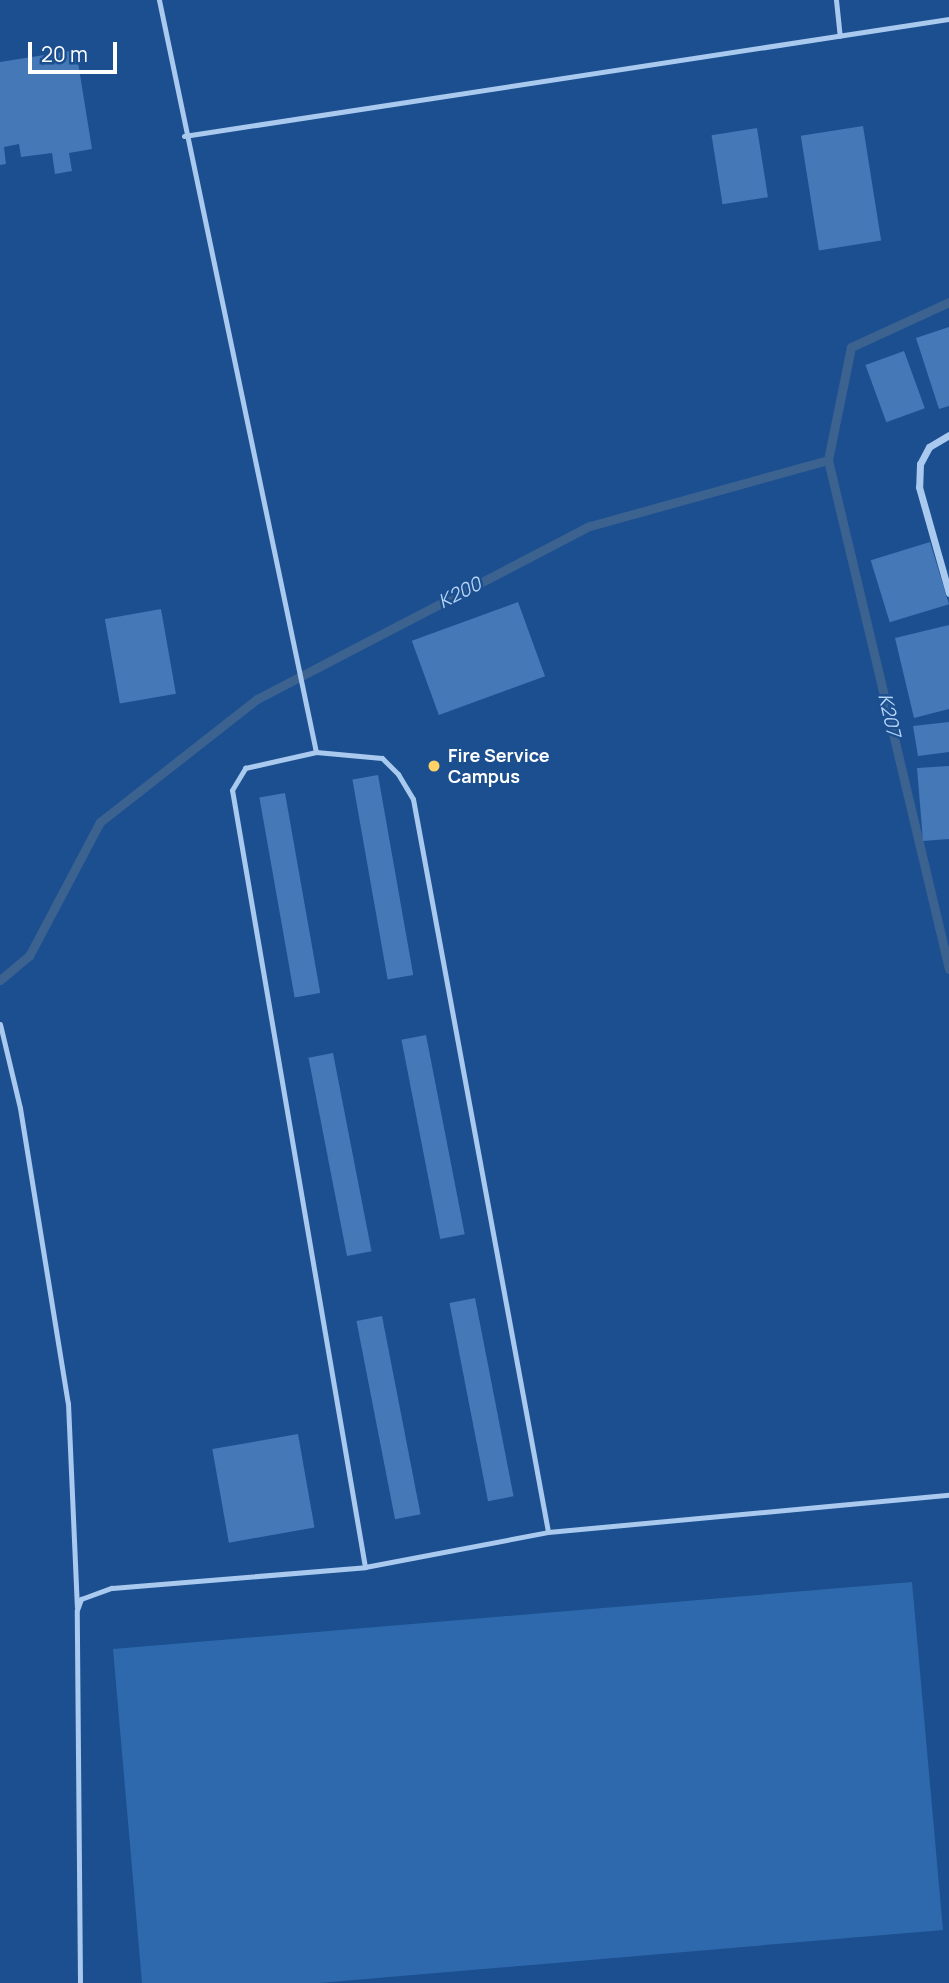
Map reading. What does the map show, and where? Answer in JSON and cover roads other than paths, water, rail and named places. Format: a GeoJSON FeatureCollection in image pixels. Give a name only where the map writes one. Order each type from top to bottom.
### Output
{"type":"FeatureCollection","features":[{"type":"Feature","properties":{"kind":"street"},"geometry":{"type":"LineString","coordinates":[[949,435],[929,447],[920,464],[919,487],[949,593]]}},
{"type":"Feature","properties":{"kind":"lane"},"geometry":{"type":"LineString","coordinates":[[159,0],[184,136],[316,752]]}},
{"type":"Feature","properties":{"kind":"lane"},"geometry":{"type":"LineString","coordinates":[[836,0],[840,36]]}},
{"type":"Feature","properties":{"kind":"lane"},"geometry":{"type":"LineString","coordinates":[[184,136],[949,19]]}},
{"type":"Feature","properties":{"kind":"lane"},"geometry":{"type":"LineString","coordinates":[[365,1567],[232,790],[245,768],[316,752],[382,758],[398,774],[413,799],[548,1532]]}},
{"type":"Feature","properties":{"kind":"lane"},"geometry":{"type":"LineString","coordinates":[[0,1024],[20,1108],[68,1403],[77,1610],[80,1983]]}},
{"type":"Feature","properties":{"kind":"lane"},"geometry":{"type":"LineString","coordinates":[[77,1610],[81,1599],[112,1588],[365,1567],[548,1532],[949,1495]]}},
{"type":"Feature","properties":{"kind":"waterway","name":"K207"},"geometry":{"type":"LineString","coordinates":[[949,302],[851,347],[828,460],[949,969]]}},
{"type":"Feature","properties":{"kind":"waterway","name":"K200"},"geometry":{"type":"LineString","coordinates":[[0,980],[29,956],[100,822],[257,699],[590,526],[828,460]]}},
{"type":"Feature","properties":{"kind":"place","name":"Fire Service Campus"},"geometry":{"type":"Point","coordinates":[434,766]}}]}
